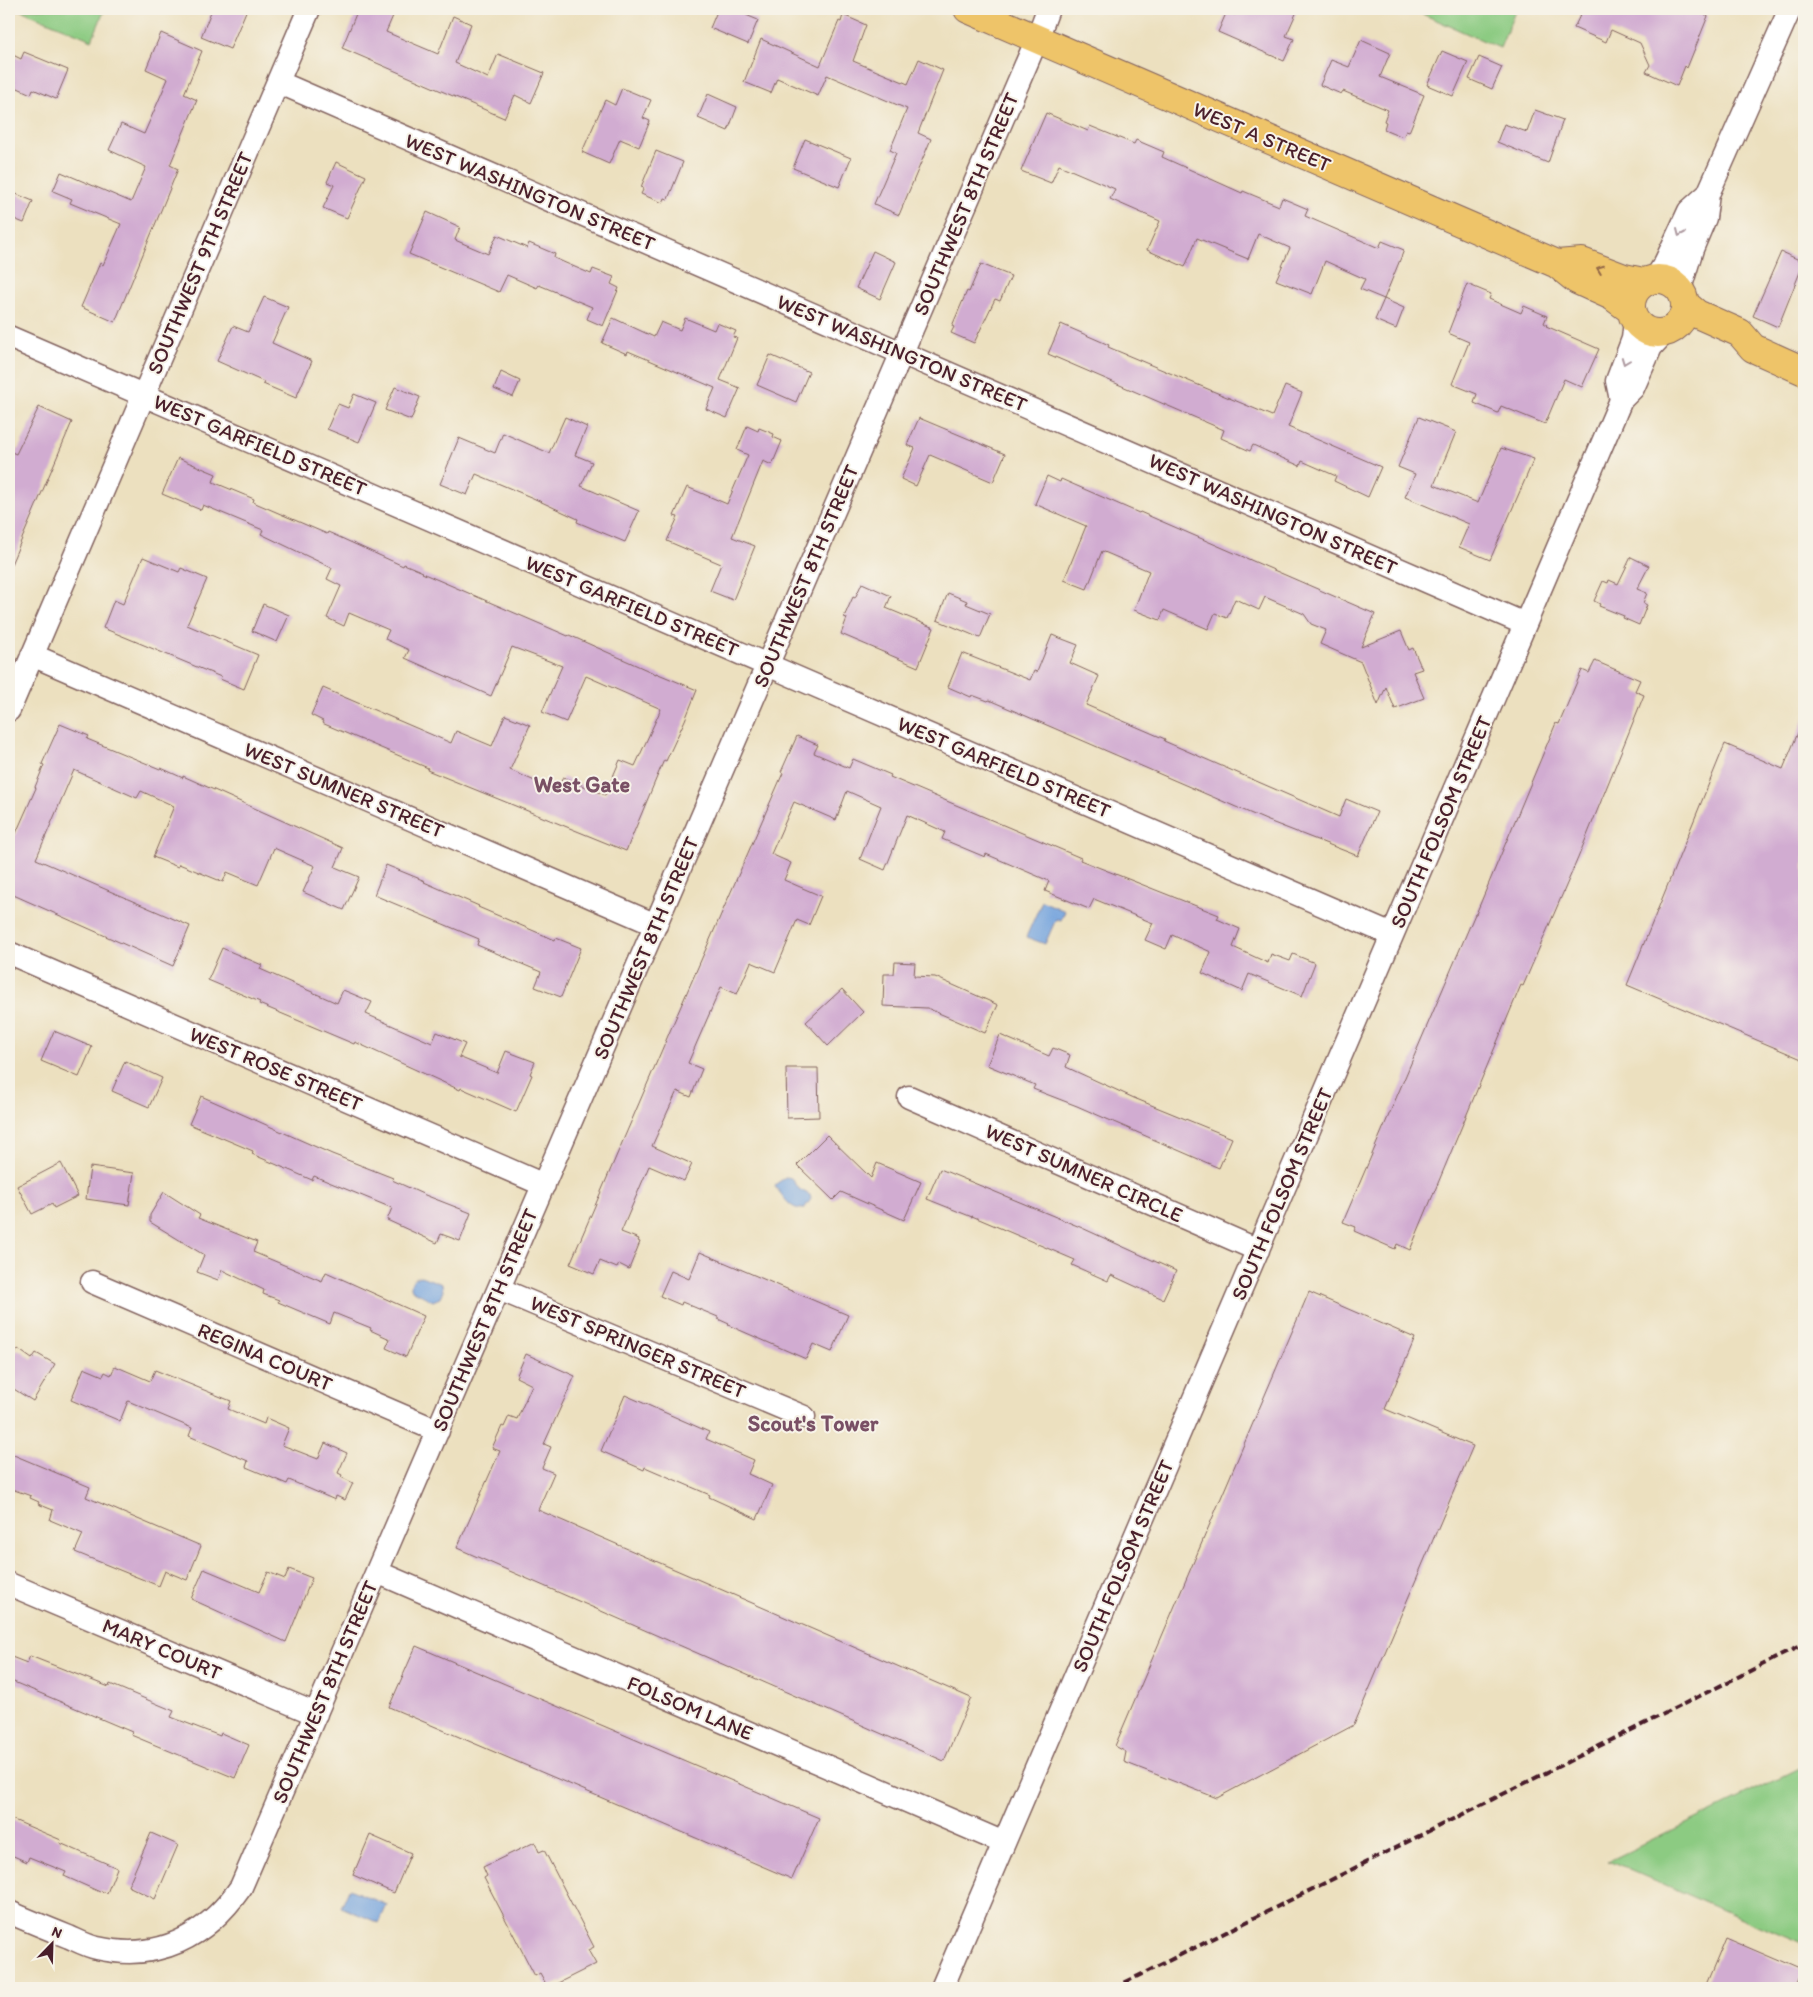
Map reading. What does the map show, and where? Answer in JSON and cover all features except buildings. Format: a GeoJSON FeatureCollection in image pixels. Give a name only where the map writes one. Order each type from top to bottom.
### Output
{"type":"FeatureCollection","features":[{"type":"Feature","properties":{"kind":"main road","name":"WEST A STREET"},"geometry":{"type":"LineString","coordinates":[[968,9],[1557,264],[1577,280],[1612,296],[1646,330],[1667,302]]}},
{"type":"Feature","properties":{"kind":"main road","name":"WEST A STREET"},"geometry":{"type":"LineString","coordinates":[[1557,264],[1582,262],[1624,278],[1667,302],[1740,333],[1753,348],[1804,371]]}},
{"type":"Feature","properties":{"kind":"main road"},"geometry":{"type":"LineString","coordinates":[[1633,316],[1631,301],[1634,292],[1667,302]]}},
{"type":"Feature","properties":{"kind":"street","name":"SOUTHWEST 9TH STREET"},"geometry":{"type":"LineString","coordinates":[[9,710],[309,9]]}},
{"type":"Feature","properties":{"kind":"street","name":"SOUTHWEST 8TH STREET"},"geometry":{"type":"LineString","coordinates":[[9,1912],[96,1948],[124,1952],[145,1951],[172,1945],[191,1936],[209,1924],[228,1904],[240,1887],[1038,39],[1048,9]]}},
{"type":"Feature","properties":{"kind":"street","name":"SOUTH FOLSOM STREET"},"geometry":{"type":"LineString","coordinates":[[942,1988],[1621,400],[1633,388],[1667,302],[1705,218],[1708,194],[1790,9]]}},
{"type":"Feature","properties":{"kind":"street","name":"WEST WASHINGTON STREET"},"geometry":{"type":"LineString","coordinates":[[278,82],[1525,624]]}},
{"type":"Feature","properties":{"kind":"street","name":"SOUTH FOLSOM STREET"},"geometry":{"type":"LineString","coordinates":[[1621,400],[1617,381],[1633,339],[1633,316]]}},
{"type":"Feature","properties":{"kind":"street","name":"WEST GARFIELD STREET"},"geometry":{"type":"LineString","coordinates":[[9,337],[1392,935]]}},
{"type":"Feature","properties":{"kind":"street","name":"WEST SUMNER STREET"},"geometry":{"type":"LineString","coordinates":[[32,655],[656,925]]}},
{"type":"Feature","properties":{"kind":"street","name":"WEST ROSE STREET"},"geometry":{"type":"LineString","coordinates":[[9,953],[544,1185]]}},
{"type":"Feature","properties":{"kind":"street","name":"WEST SUMNER CIRCLE"},"geometry":{"type":"LineString","coordinates":[[910,1097],[1258,1250]]}},
{"type":"Feature","properties":{"kind":"street","name":"REGINA COURT"},"geometry":{"type":"LineString","coordinates":[[92,1282],[438,1431]]}},
{"type":"Feature","properties":{"kind":"street","name":"WEST SPRINGER STREET"},"geometry":{"type":"LineString","coordinates":[[499,1289],[804,1417]]}},
{"type":"Feature","properties":{"kind":"street","name":"FOLSOM LANE"},"geometry":{"type":"LineString","coordinates":[[377,1572],[1004,1843]]}},
{"type":"Feature","properties":{"kind":"street","name":"MARY COURT"},"geometry":{"type":"LineString","coordinates":[[9,1584],[316,1714]]}},
{"type":"Feature","properties":{"kind":"green space"},"geometry":{"type":"Polygon","coordinates":[[[18,9],[105,9],[92,40],[18,9]]]}},
{"type":"Feature","properties":{"kind":"green space"},"geometry":{"type":"Polygon","coordinates":[[[1411,9],[1516,9],[1500,48],[1411,9]]]}},
{"type":"Feature","properties":{"kind":"green space"},"geometry":{"type":"Polygon","coordinates":[[[1804,1766],[1804,1945],[1609,1861],[1804,1766]]]}},
{"type":"Feature","properties":{"kind":"water"},"geometry":{"type":"Polygon","coordinates":[[[1042,901],[1065,911],[1061,920],[1056,919],[1045,944],[1026,937],[1042,901]]]}},
{"type":"Feature","properties":{"kind":"water"},"geometry":{"type":"Polygon","coordinates":[[[787,1177],[791,1178],[799,1189],[810,1195],[811,1199],[804,1209],[791,1205],[775,1187],[777,1183],[787,1177]]]}},
{"type":"Feature","properties":{"kind":"water"},"geometry":{"type":"Polygon","coordinates":[[[421,1276],[442,1284],[443,1291],[440,1298],[433,1301],[412,1290],[411,1285],[413,1281],[421,1276]]]}},
{"type":"Feature","properties":{"kind":"water"},"geometry":{"type":"Polygon","coordinates":[[[349,1889],[387,1905],[379,1923],[341,1907],[349,1889]]]}},
{"type":"Feature","properties":{"kind":"railway"},"geometry":{"type":"LineString","coordinates":[[1114,1988],[1804,1644]]}},
{"type":"Feature","properties":{"kind":"district","name":"West Gate"},"geometry":{"type":"Point","coordinates":[582,784]}},
{"type":"Feature","properties":{"kind":"district","name":"Scout's Tower"},"geometry":{"type":"Point","coordinates":[813,1423]}}]}
